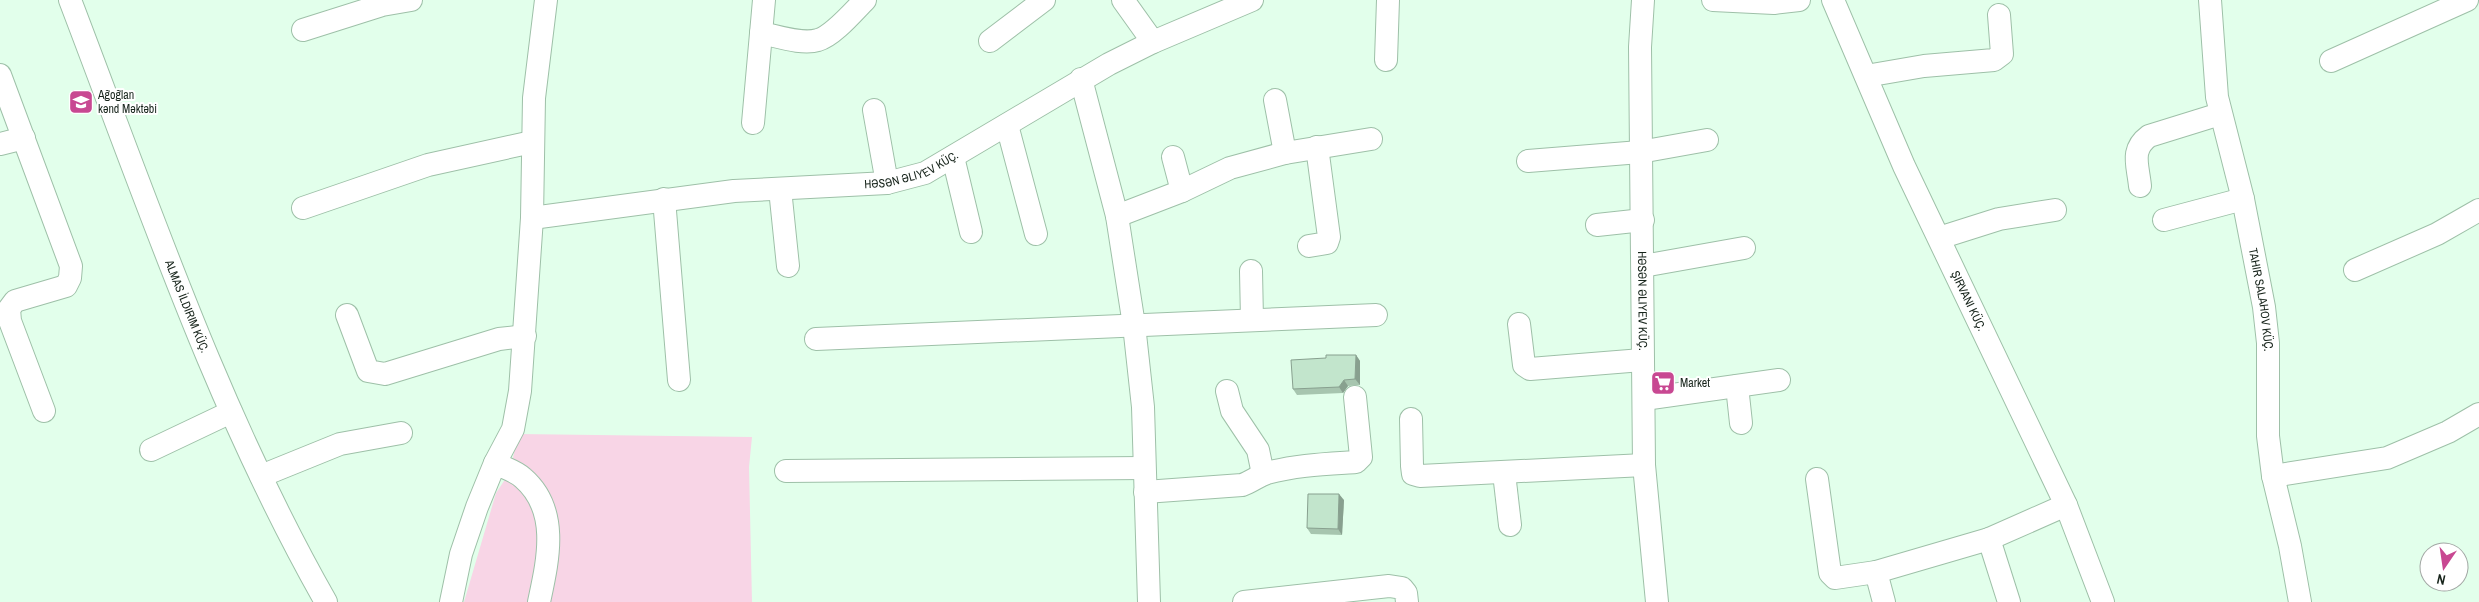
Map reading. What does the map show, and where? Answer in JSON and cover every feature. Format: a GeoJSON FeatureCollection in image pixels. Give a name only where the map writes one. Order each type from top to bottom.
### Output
{"type":"FeatureCollection","features":[{"type":"Feature","properties":{"kind":"street"},"geometry":{"type":"LineString","coordinates":[[70,0],[205,353],[261,476],[326,602]]}},
{"type":"Feature","properties":{"kind":"street"},"geometry":{"type":"LineString","coordinates":[[303,30],[382,3],[412,0]]}},
{"type":"Feature","properties":{"kind":"street"},"geometry":{"type":"LineString","coordinates":[[451,602],[461,554],[477,507],[495,463],[513,429],[518,410],[525,336],[532,218],[534,98],[546,0]]}},
{"type":"Feature","properties":{"kind":"street"},"geometry":{"type":"LineString","coordinates":[[753,123],[764,0]]}},
{"type":"Feature","properties":{"kind":"street"},"geometry":{"type":"LineString","coordinates":[[760,33],[807,41],[818,40],[828,35],[865,0]]}},
{"type":"Feature","properties":{"kind":"street"},"geometry":{"type":"LineString","coordinates":[[990,41],[1044,0]]}},
{"type":"Feature","properties":{"kind":"street"},"geometry":{"type":"LineString","coordinates":[[1123,0],[1153,42]]}},
{"type":"Feature","properties":{"kind":"street","name":"HƏSƏN ƏLIYEV KÜÇ."},"geometry":{"type":"LineString","coordinates":[[532,218],[734,191],[887,183],[925,173],[1081,80],[1153,42],[1252,0]]}},
{"type":"Feature","properties":{"kind":"street"},"geometry":{"type":"LineString","coordinates":[[1386,60],[1388,0]]}},
{"type":"Feature","properties":{"kind":"street","name":"HƏSƏN ƏLIYEV KÜÇ."},"geometry":{"type":"LineString","coordinates":[[1643,0],[1640,48],[1640,152],[1643,266],[1644,465],[1657,602]]}},
{"type":"Feature","properties":{"kind":"street"},"geometry":{"type":"LineString","coordinates":[[1713,0],[1774,3],[1799,0]]}},
{"type":"Feature","properties":{"kind":"street","name":"ŞIRVANI KÜÇ."},"geometry":{"type":"LineString","coordinates":[[1832,0],[1904,166],[2066,505],[2103,602]]}},
{"type":"Feature","properties":{"kind":"street","name":"TAHIR SALAHOV KÜÇ."},"geometry":{"type":"LineString","coordinates":[[2210,0],[2217,97],[2220,114],[2243,199],[2262,290],[2268,343],[2268,436],[2272,476],[2290,546],[2300,602]]}},
{"type":"Feature","properties":{"kind":"street"},"geometry":{"type":"LineString","coordinates":[[2331,61],[2467,0]]}},
{"type":"Feature","properties":{"kind":"street"},"geometry":{"type":"LineString","coordinates":[[1866,76],[1924,66],[1994,60],[2002,54],[1999,16]]}},
{"type":"Feature","properties":{"kind":"street"},"geometry":{"type":"LineString","coordinates":[[0,76],[70,266],[70,278],[66,286],[15,301],[9,308],[10,321],[44,410]]}},
{"type":"Feature","properties":{"kind":"street"},"geometry":{"type":"LineString","coordinates":[[1081,80],[1117,216],[1134,325],[1143,400],[1149,602]]}},
{"type":"Feature","properties":{"kind":"street"},"geometry":{"type":"LineString","coordinates":[[1275,100],[1285,153]]}},
{"type":"Feature","properties":{"kind":"street"},"geometry":{"type":"LineString","coordinates":[[874,110],[887,183]]}},
{"type":"Feature","properties":{"kind":"street"},"geometry":{"type":"LineString","coordinates":[[2140,186],[2136,152],[2140,143],[2149,136],[2220,114]]}},
{"type":"Feature","properties":{"kind":"street"},"geometry":{"type":"LineString","coordinates":[[1007,125],[1036,234]]}},
{"type":"Feature","properties":{"kind":"street"},"geometry":{"type":"LineString","coordinates":[[0,144],[24,138]]}},
{"type":"Feature","properties":{"kind":"street"},"geometry":{"type":"LineString","coordinates":[[1117,216],[1230,168],[1285,153],[1371,139]]}},
{"type":"Feature","properties":{"kind":"street"},"geometry":{"type":"LineString","coordinates":[[1528,161],[1640,152],[1707,140]]}},
{"type":"Feature","properties":{"kind":"street"},"geometry":{"type":"LineString","coordinates":[[302,208],[428,166],[532,142]]}},
{"type":"Feature","properties":{"kind":"street"},"geometry":{"type":"LineString","coordinates":[[1309,246],[1327,243],[1329,237],[1317,147]]}},
{"type":"Feature","properties":{"kind":"street"},"geometry":{"type":"LineString","coordinates":[[1173,157],[1182,190]]}},
{"type":"Feature","properties":{"kind":"street"},"geometry":{"type":"LineString","coordinates":[[952,158],[971,232]]}},
{"type":"Feature","properties":{"kind":"street"},"geometry":{"type":"LineString","coordinates":[[780,189],[788,266]]}},
{"type":"Feature","properties":{"kind":"street"},"geometry":{"type":"LineString","coordinates":[[664,199],[680,380]]}},
{"type":"Feature","properties":{"kind":"street"},"geometry":{"type":"LineString","coordinates":[[2164,220],[2243,199]]}},
{"type":"Feature","properties":{"kind":"street"},"geometry":{"type":"LineString","coordinates":[[1939,238],[1998,220],[2055,210]]}},
{"type":"Feature","properties":{"kind":"street"},"geometry":{"type":"LineString","coordinates":[[2355,270],[2436,234],[2479,210]]}},
{"type":"Feature","properties":{"kind":"street"},"geometry":{"type":"LineString","coordinates":[[1597,225],[1642,220]]}},
{"type":"Feature","properties":{"kind":"street"},"geometry":{"type":"LineString","coordinates":[[1643,266],[1744,248]]}},
{"type":"Feature","properties":{"kind":"street"},"geometry":{"type":"LineString","coordinates":[[1251,271],[1252,320]]}},
{"type":"Feature","properties":{"kind":"street"},"geometry":{"type":"LineString","coordinates":[[347,315],[368,371],[385,374],[499,339],[525,336]]}},
{"type":"Feature","properties":{"kind":"street"},"geometry":{"type":"LineString","coordinates":[[816,339],[1376,315]]}},
{"type":"Feature","properties":{"kind":"street"},"geometry":{"type":"LineString","coordinates":[[1520,324],[1524,365],[1530,369],[1642,360]]}},
{"type":"Feature","properties":{"kind":"street"},"geometry":{"type":"LineString","coordinates":[[1644,399],[1779,380]]}},
{"type":"Feature","properties":{"kind":"street"},"geometry":{"type":"LineString","coordinates":[[1737,386],[1741,423]]}},
{"type":"Feature","properties":{"kind":"street"},"geometry":{"type":"LineString","coordinates":[[1227,391],[1232,411],[1258,450],[1263,474]]}},
{"type":"Feature","properties":{"kind":"street"},"geometry":{"type":"LineString","coordinates":[[1145,492],[1242,485],[1252,482],[1263,474],[1303,465],[1356,462],[1361,457],[1356,397]]}},
{"type":"Feature","properties":{"kind":"street"},"geometry":{"type":"LineString","coordinates":[[151,450],[231,412]]}},
{"type":"Feature","properties":{"kind":"street"},"geometry":{"type":"LineString","coordinates":[[2272,476],[2387,458],[2448,432],[2479,414]]}},
{"type":"Feature","properties":{"kind":"street"},"geometry":{"type":"LineString","coordinates":[[1411,419],[1413,474],[1420,476],[1644,465]]}},
{"type":"Feature","properties":{"kind":"street"},"geometry":{"type":"LineString","coordinates":[[261,476],[340,444],[401,433]]}},
{"type":"Feature","properties":{"kind":"street"},"geometry":{"type":"LineString","coordinates":[[495,463],[522,477],[544,508],[549,532],[547,564],[539,602]]}},
{"type":"Feature","properties":{"kind":"street"},"geometry":{"type":"LineString","coordinates":[[786,471],[1144,468]]}},
{"type":"Feature","properties":{"kind":"street"},"geometry":{"type":"LineString","coordinates":[[1504,473],[1510,525]]}},
{"type":"Feature","properties":{"kind":"street"},"geometry":{"type":"LineString","coordinates":[[1817,479],[1830,573],[1836,578],[1876,572],[1989,539],[2066,505]]}},
{"type":"Feature","properties":{"kind":"street"},"geometry":{"type":"LineString","coordinates":[[1989,539],[2009,602]]}},
{"type":"Feature","properties":{"kind":"street"},"geometry":{"type":"LineString","coordinates":[[1876,572],[1884,602]]}},
{"type":"Feature","properties":{"kind":"street"},"geometry":{"type":"LineString","coordinates":[[1244,602],[1389,586],[1402,588],[1406,593],[1407,602]]}},
{"type":"Feature","properties":{"kind":"shaded area"},"geometry":{"type":"Polygon","coordinates":[[[518,434],[752,437],[749,467],[752,602],[464,602],[496,493],[510,472],[518,434]]]}},
{"type":"Feature","properties":{"kind":"building"},"geometry":{"type":"Polygon","coordinates":[[[1326,355],[1356,355],[1355,379],[1344,380],[1339,387],[1293,389],[1291,360],[1326,358],[1326,355]]]}},
{"type":"Feature","properties":{"kind":"building"},"geometry":{"type":"Polygon","coordinates":[[[1308,494],[1339,494],[1338,529],[1307,528],[1308,494]]]}},
{"type":"Feature","properties":{"kind":"place","name":"Ağoğlan kənd Məktəbi"},"geometry":{"type":"Point","coordinates":[81,102]}},
{"type":"Feature","properties":{"kind":"place","name":"Market"},"geometry":{"type":"Point","coordinates":[1663,383]}}]}
